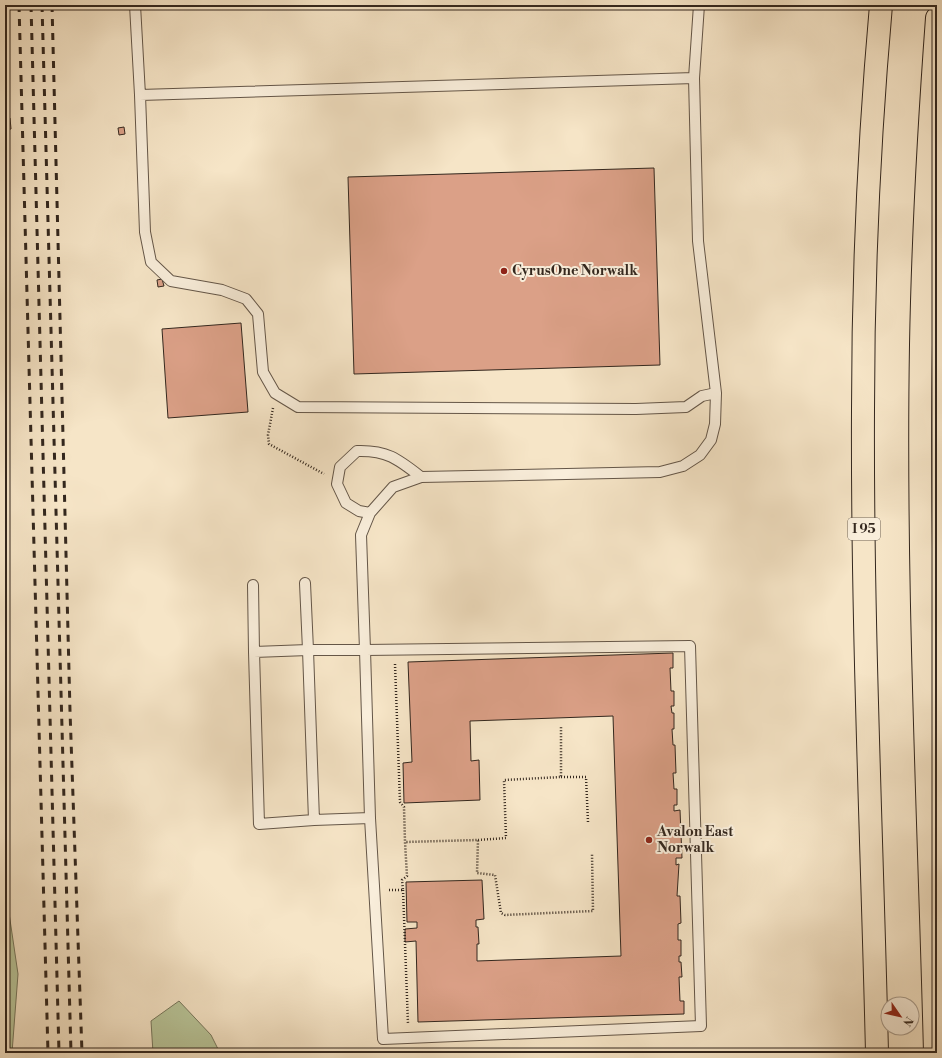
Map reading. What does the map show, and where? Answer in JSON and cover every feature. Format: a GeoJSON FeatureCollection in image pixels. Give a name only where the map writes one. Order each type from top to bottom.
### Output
{"type":"FeatureCollection","features":[{"type":"Feature","properties":{"kind":"highway","name":"I 95"},"geometry":{"type":"LineString","coordinates":[[877,1053],[865,620],[862,412],[868,203],[880,5]]}},
{"type":"Feature","properties":{"kind":"highway"},"geometry":{"type":"LineString","coordinates":[[935,1053],[922,556],[921,417],[922,277],[937,18]]}},
{"type":"Feature","properties":{"kind":"lane"},"geometry":{"type":"LineString","coordinates":[[135,5],[145,232],[151,262],[171,281],[222,290],[246,299],[258,314],[263,372],[275,393],[298,407],[636,409],[686,407],[702,396],[716,393]]}},
{"type":"Feature","properties":{"kind":"lane"},"geometry":{"type":"LineString","coordinates":[[254,652],[308,650],[365,650],[690,646],[701,1026],[383,1039],[370,818],[365,650],[361,535],[370,513],[393,487],[421,477],[671,470],[692,462],[707,448],[716,424],[716,393],[698,241],[694,78],[699,5]]}},
{"type":"Feature","properties":{"kind":"lane"},"geometry":{"type":"LineString","coordinates":[[140,95],[694,78]]}},
{"type":"Feature","properties":{"kind":"lane"},"geometry":{"type":"LineString","coordinates":[[370,513],[359,511],[346,503],[337,484],[340,467],[357,451],[375,450],[399,460],[421,477]]}},
{"type":"Feature","properties":{"kind":"lane"},"geometry":{"type":"LineString","coordinates":[[305,583],[314,820]]}},
{"type":"Feature","properties":{"kind":"lane"},"geometry":{"type":"LineString","coordinates":[[253,585],[259,824],[370,818]]}},
{"type":"Feature","properties":{"kind":"path"},"geometry":{"type":"LineString","coordinates":[[275,393],[268,435],[269,444],[320,471],[337,484]]}},
{"type":"Feature","properties":{"kind":"path"},"geometry":{"type":"LineString","coordinates":[[394,649],[400,802],[404,807],[407,876],[402,880],[409,1037]]}},
{"type":"Feature","properties":{"kind":"path"},"geometry":{"type":"LineString","coordinates":[[561,726],[561,777]]}},
{"type":"Feature","properties":{"kind":"path"},"geometry":{"type":"LineString","coordinates":[[405,842],[506,838],[504,780],[586,777],[588,822]]}},
{"type":"Feature","properties":{"kind":"path"},"geometry":{"type":"LineString","coordinates":[[478,840],[477,873],[495,875],[499,910],[505,915],[593,911],[592,854]]}},
{"type":"Feature","properties":{"kind":"path"},"geometry":{"type":"LineString","coordinates":[[374,890],[403,890]]}},
{"type":"Feature","properties":{"kind":"green space"},"geometry":{"type":"Polygon","coordinates":[[[5,912],[9,913],[18,974],[12,1053],[5,1053],[5,912]]]}},
{"type":"Feature","properties":{"kind":"green space"},"geometry":{"type":"Polygon","coordinates":[[[179,1001],[211,1035],[220,1053],[153,1053],[151,1021],[179,1001]]]}},
{"type":"Feature","properties":{"kind":"building"},"geometry":{"type":"Polygon","coordinates":[[[10,118],[11,129],[5,130],[5,119],[10,118]]]}},
{"type":"Feature","properties":{"kind":"building"},"geometry":{"type":"Polygon","coordinates":[[[124,127],[125,134],[119,135],[118,128],[124,127]]]}},
{"type":"Feature","properties":{"kind":"building","name":"CyrusOne Norwalk"},"geometry":{"type":"Polygon","coordinates":[[[654,168],[660,365],[354,374],[348,177],[654,168]]]}},
{"type":"Feature","properties":{"kind":"building"},"geometry":{"type":"Polygon","coordinates":[[[162,279],[164,286],[158,287],[157,280],[162,279]]]}},
{"type":"Feature","properties":{"kind":"building"},"geometry":{"type":"Polygon","coordinates":[[[241,323],[248,412],[168,418],[162,329],[241,323]]]}},
{"type":"Feature","properties":{"kind":"building","name":"Avalon East Norwalk"},"geometry":{"type":"Polygon","coordinates":[[[673,653],[673,668],[670,668],[671,691],[674,691],[674,706],[671,706],[672,713],[674,713],[674,729],[672,729],[673,745],[675,745],[676,773],[673,773],[674,789],[677,789],[677,805],[674,805],[674,811],[680,810],[682,858],[676,858],[676,865],[679,864],[677,896],[680,896],[681,923],[678,924],[678,940],[681,940],[681,956],[679,956],[679,962],[681,962],[682,977],[679,977],[680,1001],[684,1001],[684,1014],[418,1022],[416,941],[405,942],[405,929],[417,928],[417,922],[407,922],[406,882],[482,880],[484,919],[476,920],[479,944],[477,944],[477,961],[621,956],[613,716],[470,721],[471,761],[479,760],[480,800],[404,803],[403,763],[412,762],[408,662],[673,653]]]}},
{"type":"Feature","properties":{"kind":"railway"},"geometry":{"type":"LineString","coordinates":[[19,5],[48,1053]]}},
{"type":"Feature","properties":{"kind":"railway"},"geometry":{"type":"LineString","coordinates":[[31,5],[59,1053]]}},
{"type":"Feature","properties":{"kind":"railway"},"geometry":{"type":"LineString","coordinates":[[42,5],[71,1053]]}},
{"type":"Feature","properties":{"kind":"railway"},"geometry":{"type":"LineString","coordinates":[[52,5],[70,711],[82,1053]]}},
{"type":"Feature","properties":{"kind":"place","name":"CyrusOne Norwalk"},"geometry":{"type":"Point","coordinates":[504,271]}},
{"type":"Feature","properties":{"kind":"place","name":"Avalon East Norwalk"},"geometry":{"type":"Point","coordinates":[649,840]}}]}
